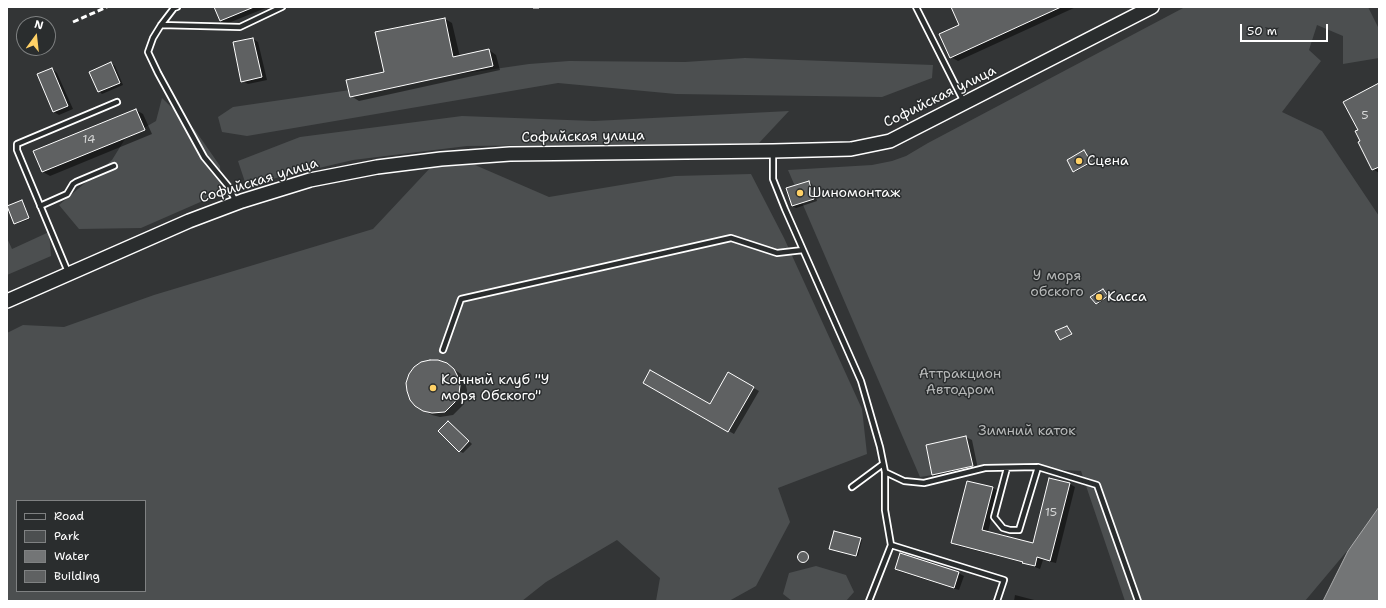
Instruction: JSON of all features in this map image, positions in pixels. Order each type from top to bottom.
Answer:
[{"type":"main road","name":"Софийская улица","points":[[7,301],[189,221],[236,203],[310,180],[377,167],[441,158],[510,154],[851,149],[890,141],[965,104],[1152,7]]},
{"type":"lane","points":[[177,7],[174,8],[161,25],[153,38],[148,52],[204,157],[228,186],[236,203]]},
{"type":"lane","points":[[161,25],[240,27],[282,7]]},
{"type":"lane","points":[[916,7],[965,104]]},
{"type":"lane","points":[[68,274],[17,150],[17,144],[117,102]]},
{"type":"lane","points":[[773,151],[773,179],[861,381],[880,446],[885,472],[885,510],[891,544],[869,601]]},
{"type":"lane","points":[[40,206],[67,194],[72,184],[114,166]]},
{"type":"lane","points":[[443,350],[461,299],[731,238],[777,253],[803,250]]},
{"type":"lane","points":[[852,487],[883,464]]},
{"type":"lane","points":[[885,472],[904,481],[924,483],[985,468],[1038,467],[1097,485],[1138,601]]},
{"type":"lane","points":[[1006,468],[994,517],[1003,528],[1019,530],[1038,467]]},
{"type":"lane","points":[[891,544],[1004,580],[997,601]]},
{"type":"green space","name":"У моря обского","points":[[1185,7],[1368,7],[1379,29],[1379,58],[1343,64],[1343,36],[1317,25],[1309,50],[1321,61],[1282,112],[1322,131],[1379,216],[1379,513],[1305,601],[1125,601],[1081,471],[991,466],[920,477],[788,170],[872,165],[892,161],[906,156]]},
{"type":"green space","points":[[745,58],[933,65],[932,78],[882,97],[676,94],[558,83],[247,136],[222,132],[218,117],[233,107],[529,64],[569,61],[685,62]]},
{"type":"green space","points":[[162,98],[195,130],[220,166],[221,193],[141,228],[79,229],[59,205],[112,160],[125,139],[156,121]]},
{"type":"green space","points":[[789,111],[759,143],[467,146],[353,160],[246,185],[238,161],[300,137],[462,116],[594,121]]},
{"type":"green space","points":[[445,152],[549,197],[675,176],[751,174],[784,238],[862,409],[867,454],[778,488],[790,522],[756,586],[729,601],[656,601],[660,578],[617,540],[546,582],[522,601],[7,601],[7,333],[23,325],[64,327],[154,295],[373,229]]},
{"type":"green space","points":[[49,232],[51,256],[7,275],[7,238],[12,249]]},
{"type":"green space","points":[[816,566],[846,575],[854,592],[846,601],[792,601],[783,594],[789,573]]},
{"type":"water","points":[[1379,507],[1379,601],[1323,601],[1348,551]]},
{"type":"building","points":[[214,7],[254,7],[220,21]]},
{"type":"building","points":[[951,7],[1061,7],[950,58],[939,34],[959,25]]},
{"type":"building","points":[[445,18],[453,57],[489,49],[493,66],[350,97],[346,80],[384,72],[375,32]]},
{"type":"building","points":[[253,38],[262,77],[241,82],[233,42]]},
{"type":"building","points":[[111,62],[120,83],[98,92],[89,72]]},
{"type":"building","points":[[52,68],[68,106],[53,112],[37,74]]},
{"type":"building","points":[[1379,83],[1379,167],[1372,170],[1358,142],[1360,141],[1355,131],[1358,130],[1343,102]]},
{"type":"building","points":[[136,109],[145,130],[42,172],[33,151]]},
{"type":"building","name":"Сцена","points":[[1084,150],[1091,162],[1073,172],[1067,160]]},
{"type":"building","name":"Шиномонтаж","points":[[809,181],[814,199],[792,206],[786,188]]},
{"type":"building","points":[[22,200],[29,218],[14,224],[7,206]]},
{"type":"building","name":"Касса","points":[[1103,289],[1108,296],[1096,304],[1090,297]]},
{"type":"building","points":[[1067,326],[1072,334],[1060,340],[1055,331]]},
{"type":"building","name":"Конный клуб \"У моря Обского\"","points":[[438,360],[447,363],[454,369],[458,377],[460,385],[459,394],[455,402],[445,412],[432,413],[423,411],[415,406],[410,400],[407,391],[406,383],[409,374],[414,367],[421,362]]},
{"type":"building","points":[[650,370],[710,404],[728,372],[754,387],[728,432],[643,383]]},
{"type":"building","points":[[448,421],[469,441],[459,452],[438,431]]},
{"type":"building","points":[[966,436],[973,466],[932,475],[926,445]]},
{"type":"building","points":[[1049,478],[1070,483],[1050,561],[1037,557],[1035,566],[951,543],[967,481],[993,487],[982,530],[1033,543]]},
{"type":"building","points":[[834,531],[861,538],[856,556],[829,549]]},
{"type":"building","points":[[803,551],[807,553],[809,557],[807,561],[803,563],[799,561],[797,557],[799,553]]},
{"type":"building","points":[[900,553],[959,572],[954,588],[895,569]]},
{"type":"railway","points":[[73,22],[107,7]]},
{"type":"railway","points":[[533,7],[542,7]]},
{"type":"place","name":"Сцена","points":[[1079,161]]},
{"type":"place","name":"Шиномонтаж","points":[[800,193]]},
{"type":"place","name":"Касса","points":[[1099,297]]},
{"type":"place","name":"Конный клуб \"У моря Обского\"","points":[[433,388]]},
{"type":"park label","name":"Аттракцион Автодром","points":[[960,382]]},
{"type":"park label","name":"Зимний каток","points":[[1027,431]]}]
